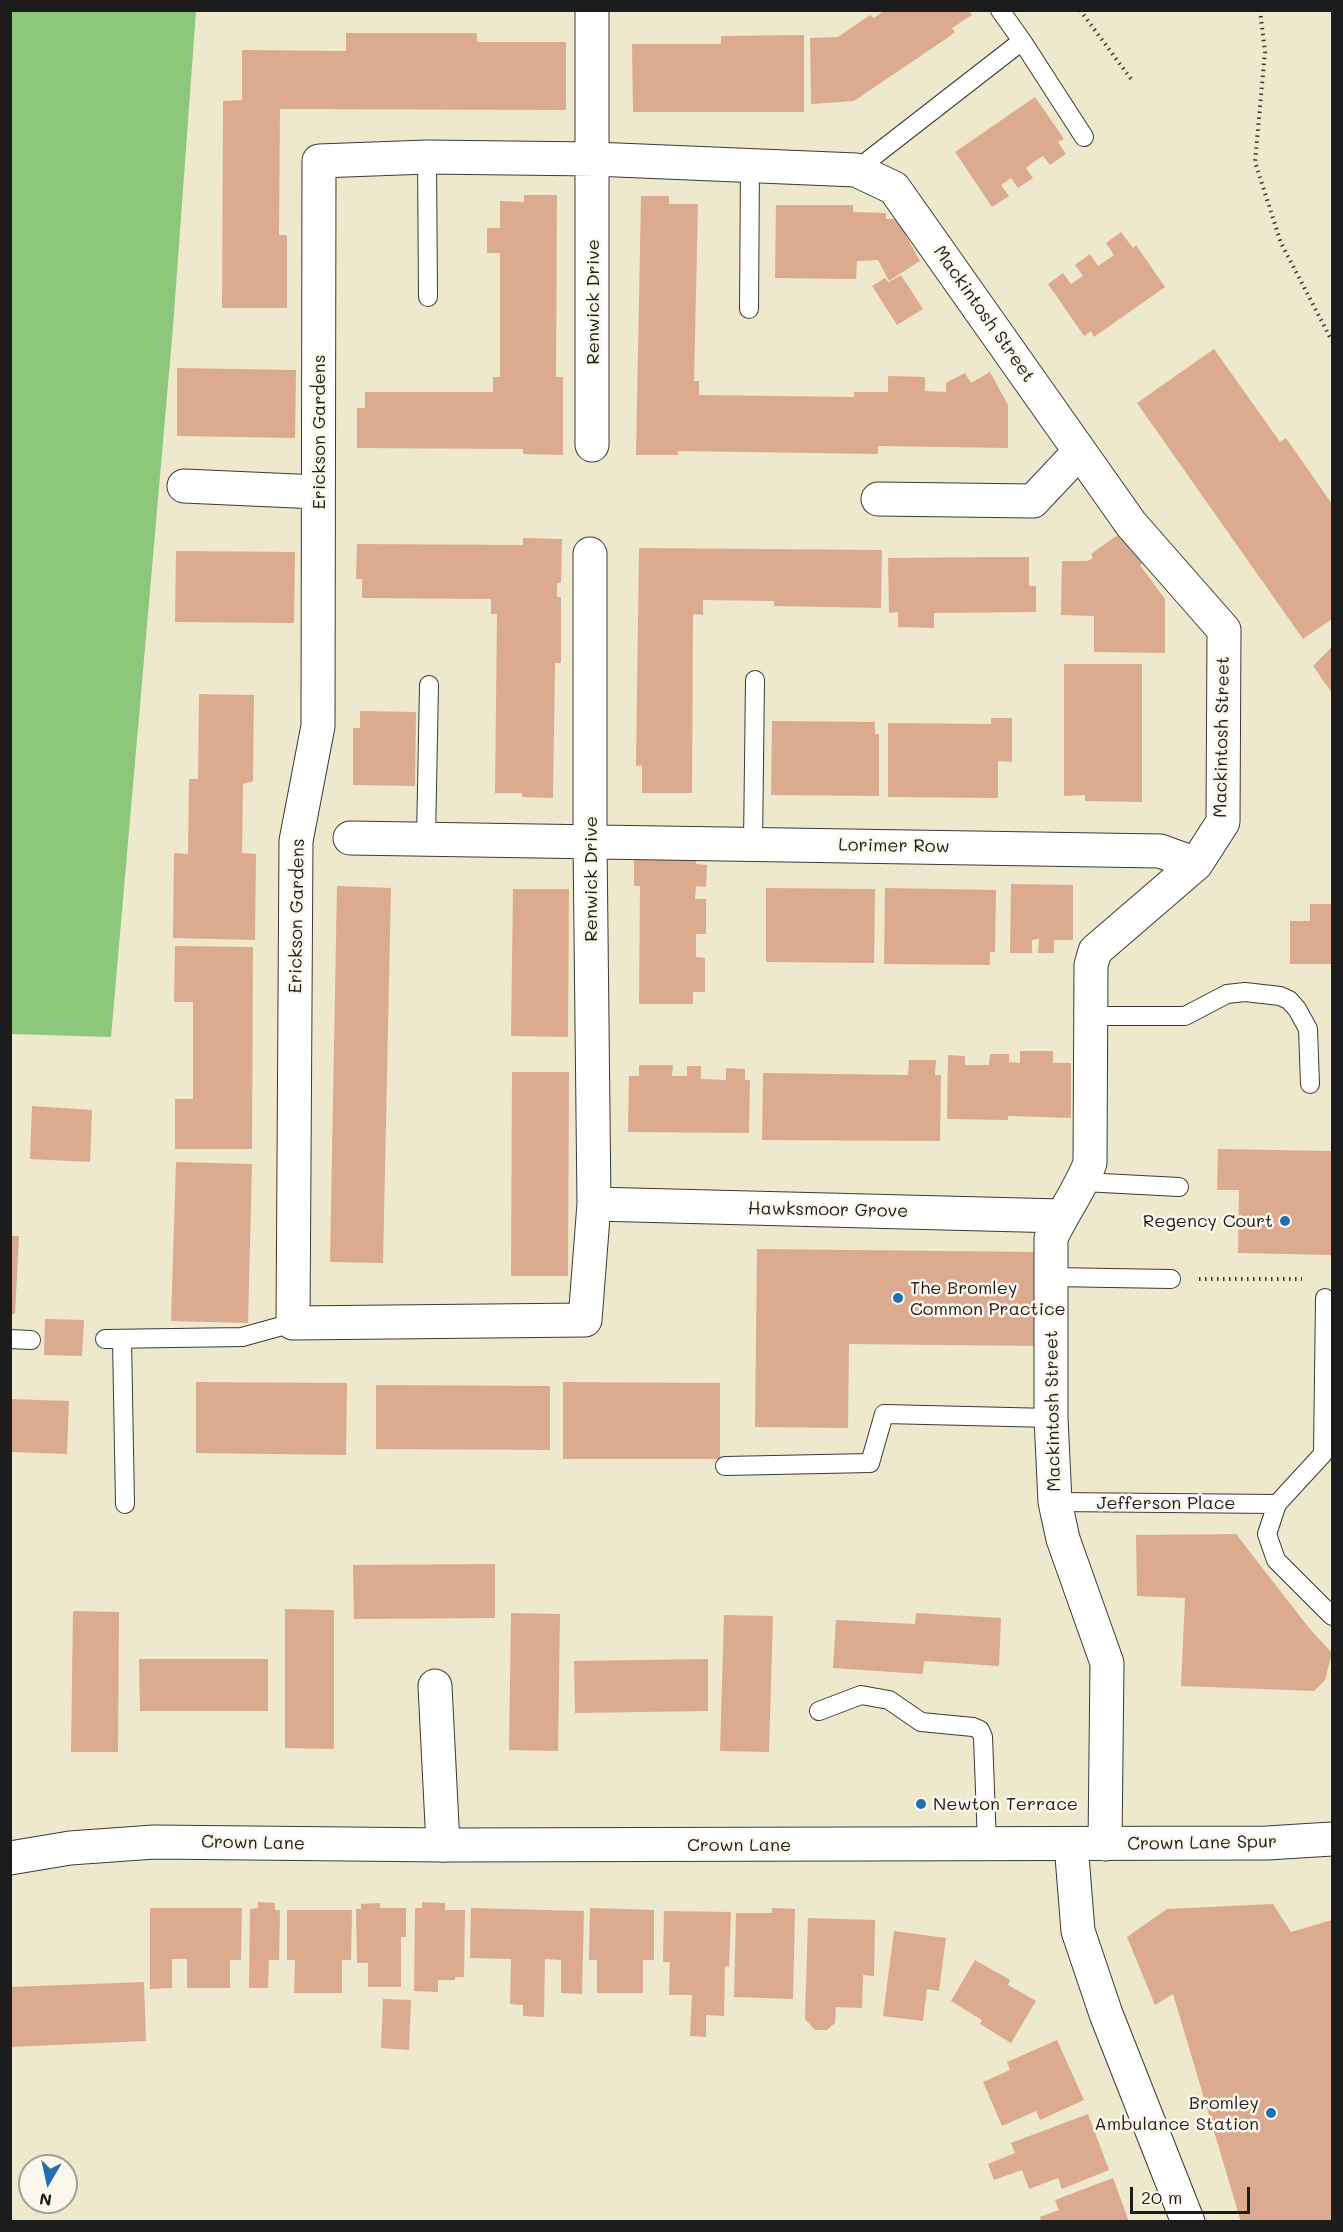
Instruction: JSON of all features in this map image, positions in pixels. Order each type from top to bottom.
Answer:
[{"type":"street","name":"Renwick Drive","points":[[592,10],[594,159],[592,445]]},
{"type":"street","name":"Erickson Gardens","points":[[293,1323],[296,841],[318,726],[319,161],[427,157],[594,159]]},
{"type":"street","name":"Mackintosh Street","points":[[594,159],[856,170],[894,188],[1131,524],[1224,630],[1223,822],[1196,864],[1095,951],[1091,965],[1090,1163],[1083,1182],[1061,1216],[1051,1238],[1051,1418],[1055,1502],[1063,1539],[1107,1663],[1105,1844]]},
{"type":"street","points":[[878,499],[1033,501],[1079,452]]},
{"type":"street","points":[[184,486],[318,492]]},
{"type":"street","name":"Renwick Drive","points":[[590,554],[594,1204]]},
{"type":"street","name":"Lorimer Row","points":[[350,838],[1160,851],[1196,864]]},
{"type":"street","points":[[293,1323],[585,1320],[594,1204]]},
{"type":"street","name":"Hawksmoor Grove","points":[[594,1204],[1061,1216]]},
{"type":"street","points":[[435,1686],[443,1845]]},
{"type":"street","name":"Crown Lane Spur","points":[[1071,1844],[1267,1843],[1332,1839]]},
{"type":"street","name":"Crown Lane","points":[[10,1858],[70,1848],[153,1842],[443,1845],[1071,1844]]},
{"type":"street","points":[[1071,1844],[1078,1931],[1106,2014],[1188,2222]]},
{"type":"lane","points":[[1000,10],[1084,137]]},
{"type":"lane","points":[[856,170],[1022,41]]},
{"type":"lane","points":[[427,157],[428,297]]},
{"type":"lane","points":[[748,309],[750,166]]},
{"type":"lane","points":[[753,844],[755,680]]},
{"type":"lane","points":[[426,839],[429,686]]},
{"type":"lane","points":[[1091,1016],[1185,1016],[1227,994],[1245,992],[1280,996],[1289,1000],[1297,1009],[1308,1029],[1310,1084]]},
{"type":"lane","points":[[1083,1182],[1179,1187]]},
{"type":"lane","points":[[1051,1277],[1171,1279]]},
{"type":"lane","points":[[1325,1298],[1328,1455],[1277,1504],[1267,1534],[1276,1560],[1332,1616]]},
{"type":"lane","points":[[125,1504],[114,1339],[242,1337],[293,1323]]},
{"type":"lane","points":[[10,1339],[31,1340]]},
{"type":"lane","points":[[725,1466],[870,1463],[884,1414],[1051,1418]]},
{"type":"lane","name":"Jefferson Place","points":[[1055,1502],[1277,1504]]},
{"type":"lane","points":[[819,1711],[861,1695],[889,1700],[921,1722],[973,1727],[980,1730],[983,1737],[987,1844]]},
{"type":"path","points":[[1080,10],[1131,79]]},
{"type":"path","points":[[1260,10],[1265,52],[1256,162],[1281,243],[1332,341]]},
{"type":"path","points":[[1171,1279],[1309,1279]]},
{"type":"green space","points":[[11,10],[196,11],[173,327],[111,1037],[11,1034]]},
{"type":"building","points":[[885,10],[968,10],[972,15],[952,28],[955,32],[950,36],[854,101],[811,104],[810,38],[838,37],[870,15],[874,18]]},
{"type":"building","points":[[346,33],[477,33],[477,42],[566,42],[566,110],[280,109],[279,235],[287,235],[287,308],[222,308],[223,101],[242,100],[242,50],[346,51]]},
{"type":"building","points":[[804,35],[804,112],[633,112],[632,44],[721,44],[721,36]]},
{"type":"building","points":[[1035,97],[1064,139],[1058,142],[1066,154],[1050,165],[1043,156],[1035,161],[1026,168],[1033,178],[1018,188],[1011,178],[1001,185],[1009,196],[992,207],[955,152]]},
{"type":"building","points":[[524,195],[557,195],[556,377],[563,377],[563,455],[523,454],[523,449],[357,448],[357,408],[365,408],[365,392],[493,392],[493,377],[500,377],[500,253],[487,253],[487,228],[500,228],[500,201],[524,202]]},
{"type":"building","points":[[641,196],[669,196],[669,204],[698,204],[694,381],[699,381],[699,395],[854,397],[854,392],[888,392],[888,376],[925,377],[925,391],[946,392],[946,383],[965,373],[971,383],[990,372],[1008,405],[1008,448],[878,446],[878,454],[678,451],[678,455],[636,455]]},
{"type":"building","points":[[776,205],[853,205],[853,212],[886,213],[886,219],[897,219],[920,261],[889,281],[878,260],[857,261],[856,279],[775,278]]},
{"type":"building","points":[[1121,232],[1133,248],[1136,245],[1165,287],[1094,337],[1091,331],[1084,336],[1048,284],[1063,273],[1071,284],[1083,276],[1075,265],[1090,254],[1098,266],[1114,255],[1106,243]]},
{"type":"building","points":[[901,275],[923,309],[897,325],[872,286],[885,278],[891,285],[889,282]]},
{"type":"building","points":[[1214,349],[1280,442],[1286,438],[1332,504],[1332,619],[1303,639],[1137,403]]},
{"type":"building","points":[[177,368],[296,370],[295,438],[177,436]]},
{"type":"building","points":[[1122,532],[1144,563],[1140,565],[1165,599],[1165,653],[1094,652],[1094,616],[1061,615],[1062,561],[1087,561],[1093,558],[1091,554]]},
{"type":"building","points":[[523,538],[562,539],[561,583],[557,583],[557,597],[561,597],[561,663],[555,663],[553,798],[522,797],[522,793],[495,793],[497,614],[491,614],[491,599],[362,598],[362,579],[356,579],[357,544],[523,545]]},
{"type":"building","points":[[639,548],[882,550],[881,608],[774,606],[774,601],[703,600],[703,615],[693,614],[692,793],[642,793],[642,765],[636,766]]},
{"type":"building","points":[[176,551],[295,552],[294,623],[175,622]]},
{"type":"building","points":[[1029,557],[1029,586],[1036,586],[1036,612],[934,613],[934,628],[898,627],[898,612],[889,613],[888,558]]},
{"type":"building","points":[[1332,647],[1332,693],[1313,666]]},
{"type":"building","points":[[1064,664],[1142,664],[1142,802],[1085,801],[1085,795],[1064,796]]},
{"type":"building","points":[[199,694],[254,695],[253,781],[243,784],[242,853],[256,854],[255,940],[173,938],[174,853],[188,854],[189,779],[198,779]]},
{"type":"building","points":[[360,711],[416,712],[415,786],[353,785],[353,728],[360,728]]},
{"type":"building","points":[[991,718],[1012,718],[1012,762],[998,761],[998,798],[888,797],[888,723],[991,724]]},
{"type":"building","points":[[772,721],[875,722],[875,734],[879,734],[879,796],[771,795]]},
{"type":"building","points":[[634,854],[696,855],[696,864],[707,865],[706,887],[696,886],[695,899],[706,899],[706,934],[696,934],[696,957],[705,958],[705,992],[693,992],[693,1004],[639,1004],[640,886],[634,886]]},
{"type":"building","points":[[1011,884],[1073,885],[1073,940],[1054,940],[1054,953],[1038,953],[1039,939],[1032,940],[1032,953],[1010,953]]},
{"type":"building","points":[[337,886],[391,888],[383,1263],[330,1262]]},
{"type":"building","points":[[766,888],[875,889],[874,963],[766,962]]},
{"type":"building","points":[[885,888],[996,890],[995,952],[990,952],[990,965],[884,964]]},
{"type":"building","points":[[513,889],[569,889],[568,1037],[511,1036]]},
{"type":"building","points":[[1310,904],[1332,904],[1332,964],[1290,964],[1290,921],[1310,921]]},
{"type":"building","points":[[175,946],[253,947],[252,1149],[175,1149],[175,1099],[193,1099],[193,1002],[174,1002]]},
{"type":"building","points":[[1020,1051],[1053,1051],[1053,1063],[1071,1063],[1071,1118],[1008,1116],[1008,1120],[947,1119],[948,1055],[965,1056],[965,1065],[989,1065],[990,1054],[1009,1054],[1009,1062],[1020,1063]]},
{"type":"building","points":[[909,1060],[936,1060],[935,1075],[941,1075],[940,1141],[762,1140],[763,1073],[908,1075]]},
{"type":"building","points":[[639,1065],[673,1065],[672,1076],[687,1076],[687,1066],[701,1066],[701,1079],[726,1080],[726,1068],[745,1069],[745,1080],[750,1080],[749,1133],[628,1132],[629,1076],[639,1076]]},
{"type":"building","points":[[512,1072],[569,1072],[568,1276],[511,1276]]},
{"type":"building","points":[[32,1106],[92,1110],[90,1162],[30,1159]]},
{"type":"building","name":"Regency Court","points":[[1218,1149],[1332,1151],[1332,1255],[1238,1253],[1239,1190],[1217,1190]]},
{"type":"building","points":[[176,1162],[252,1164],[248,1323],[171,1321]]},
{"type":"building","points":[[10,1236],[19,1236],[15,1314],[10,1314]]},
{"type":"building","name":"The Bromley Common Practice","points":[[757,1249],[1039,1252],[1038,1346],[849,1344],[848,1428],[755,1427]]},
{"type":"building","points":[[45,1319],[84,1320],[82,1356],[44,1355]]},
{"type":"building","points":[[196,1382],[347,1383],[346,1455],[196,1453]]},
{"type":"building","points":[[563,1382],[720,1383],[720,1459],[563,1459]]},
{"type":"building","points":[[376,1385],[550,1386],[550,1450],[376,1449]]},
{"type":"building","points":[[10,1399],[69,1401],[67,1454],[10,1452]]},
{"type":"building","points":[[1236,1534],[1309,1628],[1332,1653],[1325,1680],[1314,1691],[1181,1686],[1185,1598],[1137,1596],[1136,1535]]},
{"type":"building","points":[[495,1564],[495,1618],[354,1619],[353,1565]]},
{"type":"building","points":[[285,1609],[334,1610],[334,1749],[285,1748]]},
{"type":"building","points":[[73,1611],[119,1612],[118,1752],[71,1752]]},
{"type":"building","points":[[511,1613],[560,1614],[558,1751],[509,1750]]},
{"type":"building","points":[[916,1613],[1001,1618],[999,1666],[924,1661],[923,1674],[833,1668],[836,1620],[915,1624]]},
{"type":"building","points":[[724,1615],[773,1616],[769,1752],[720,1751]]},
{"type":"building","points":[[139,1659],[268,1659],[268,1711],[140,1711]]},
{"type":"building","points":[[708,1659],[708,1711],[575,1713],[574,1661]]},
{"type":"building","points":[[258,1902],[275,1903],[275,1910],[280,1910],[279,1960],[269,1960],[268,1988],[249,1988],[250,1909],[258,1908]]},
{"type":"building","points":[[422,1902],[445,1903],[445,1910],[465,1910],[464,1977],[455,1977],[455,1980],[438,1980],[438,1992],[414,1991],[415,1908],[422,1908]]},
{"type":"building","points":[[380,1903],[380,1908],[406,1908],[406,1937],[401,1937],[401,1987],[368,1987],[368,1963],[357,1963],[356,1909],[361,1909],[361,1904]]},
{"type":"building","name":"Bromley Ambulance Station","points":[[1273,1904],[1291,1932],[1332,1920],[1332,2222],[1241,2222],[1173,1994],[1155,2005],[1127,1937],[1167,1909]]},
{"type":"building","points":[[150,1908],[242,1908],[241,1960],[230,1960],[230,1988],[187,1988],[187,1959],[172,1959],[172,1988],[150,1989]]},
{"type":"building","points":[[471,1908],[584,1911],[582,1994],[561,1993],[561,1960],[545,1959],[544,2017],[523,2016],[523,2005],[510,2004],[511,1959],[470,1958]]},
{"type":"building","points":[[590,1908],[654,1910],[654,1960],[643,1960],[643,1993],[597,1993],[597,1960],[589,1960]]},
{"type":"building","points":[[772,1908],[795,1909],[793,1999],[734,1997],[736,1913],[772,1913]]},
{"type":"building","points":[[287,1910],[352,1910],[351,1960],[342,1960],[342,1993],[294,1993],[295,1960],[287,1960]]},
{"type":"building","points":[[664,1911],[731,1912],[729,1967],[725,1966],[724,2016],[706,2015],[706,2037],[690,2036],[692,1995],[669,1995],[670,1962],[663,1962]]},
{"type":"building","points":[[808,1918],[875,1920],[874,1976],[863,1975],[862,2008],[836,2007],[835,2023],[827,2030],[815,2030],[805,2019]]},
{"type":"building","points":[[894,1931],[946,1938],[939,1991],[927,1989],[923,2021],[883,2016]]},
{"type":"building","points":[[975,1960],[1010,1980],[1008,1985],[1036,2001],[1011,2043],[980,2024],[982,2020],[951,2001]]},
{"type":"building","points":[[144,1982],[146,2041],[10,2047],[10,1987]]},
{"type":"building","points":[[383,1999],[411,2000],[409,2050],[381,2048]]},
{"type":"building","points":[[1057,2040],[1084,2100],[1040,2120],[1036,2111],[1002,2126],[983,2082],[1010,2070],[1007,2062]]},
{"type":"building","points":[[1088,2114],[1109,2170],[1062,2189],[1058,2178],[1029,2189],[1022,2170],[994,2180],[988,2164],[1015,2153],[1011,2143]]},
{"type":"building","points":[[1113,2178],[1129,2222],[1041,2222],[1040,2217],[1059,2210],[1055,2200]]},
{"type":"place","name":"Regency Court","points":[[1285,1221]]},
{"type":"place","name":"The Bromley Common Practice","points":[[898,1298]]},
{"type":"place","name":"Newton Terrace","points":[[921,1804]]},
{"type":"place","name":"Bromley Ambulance Station","points":[[1271,2113]]}]
